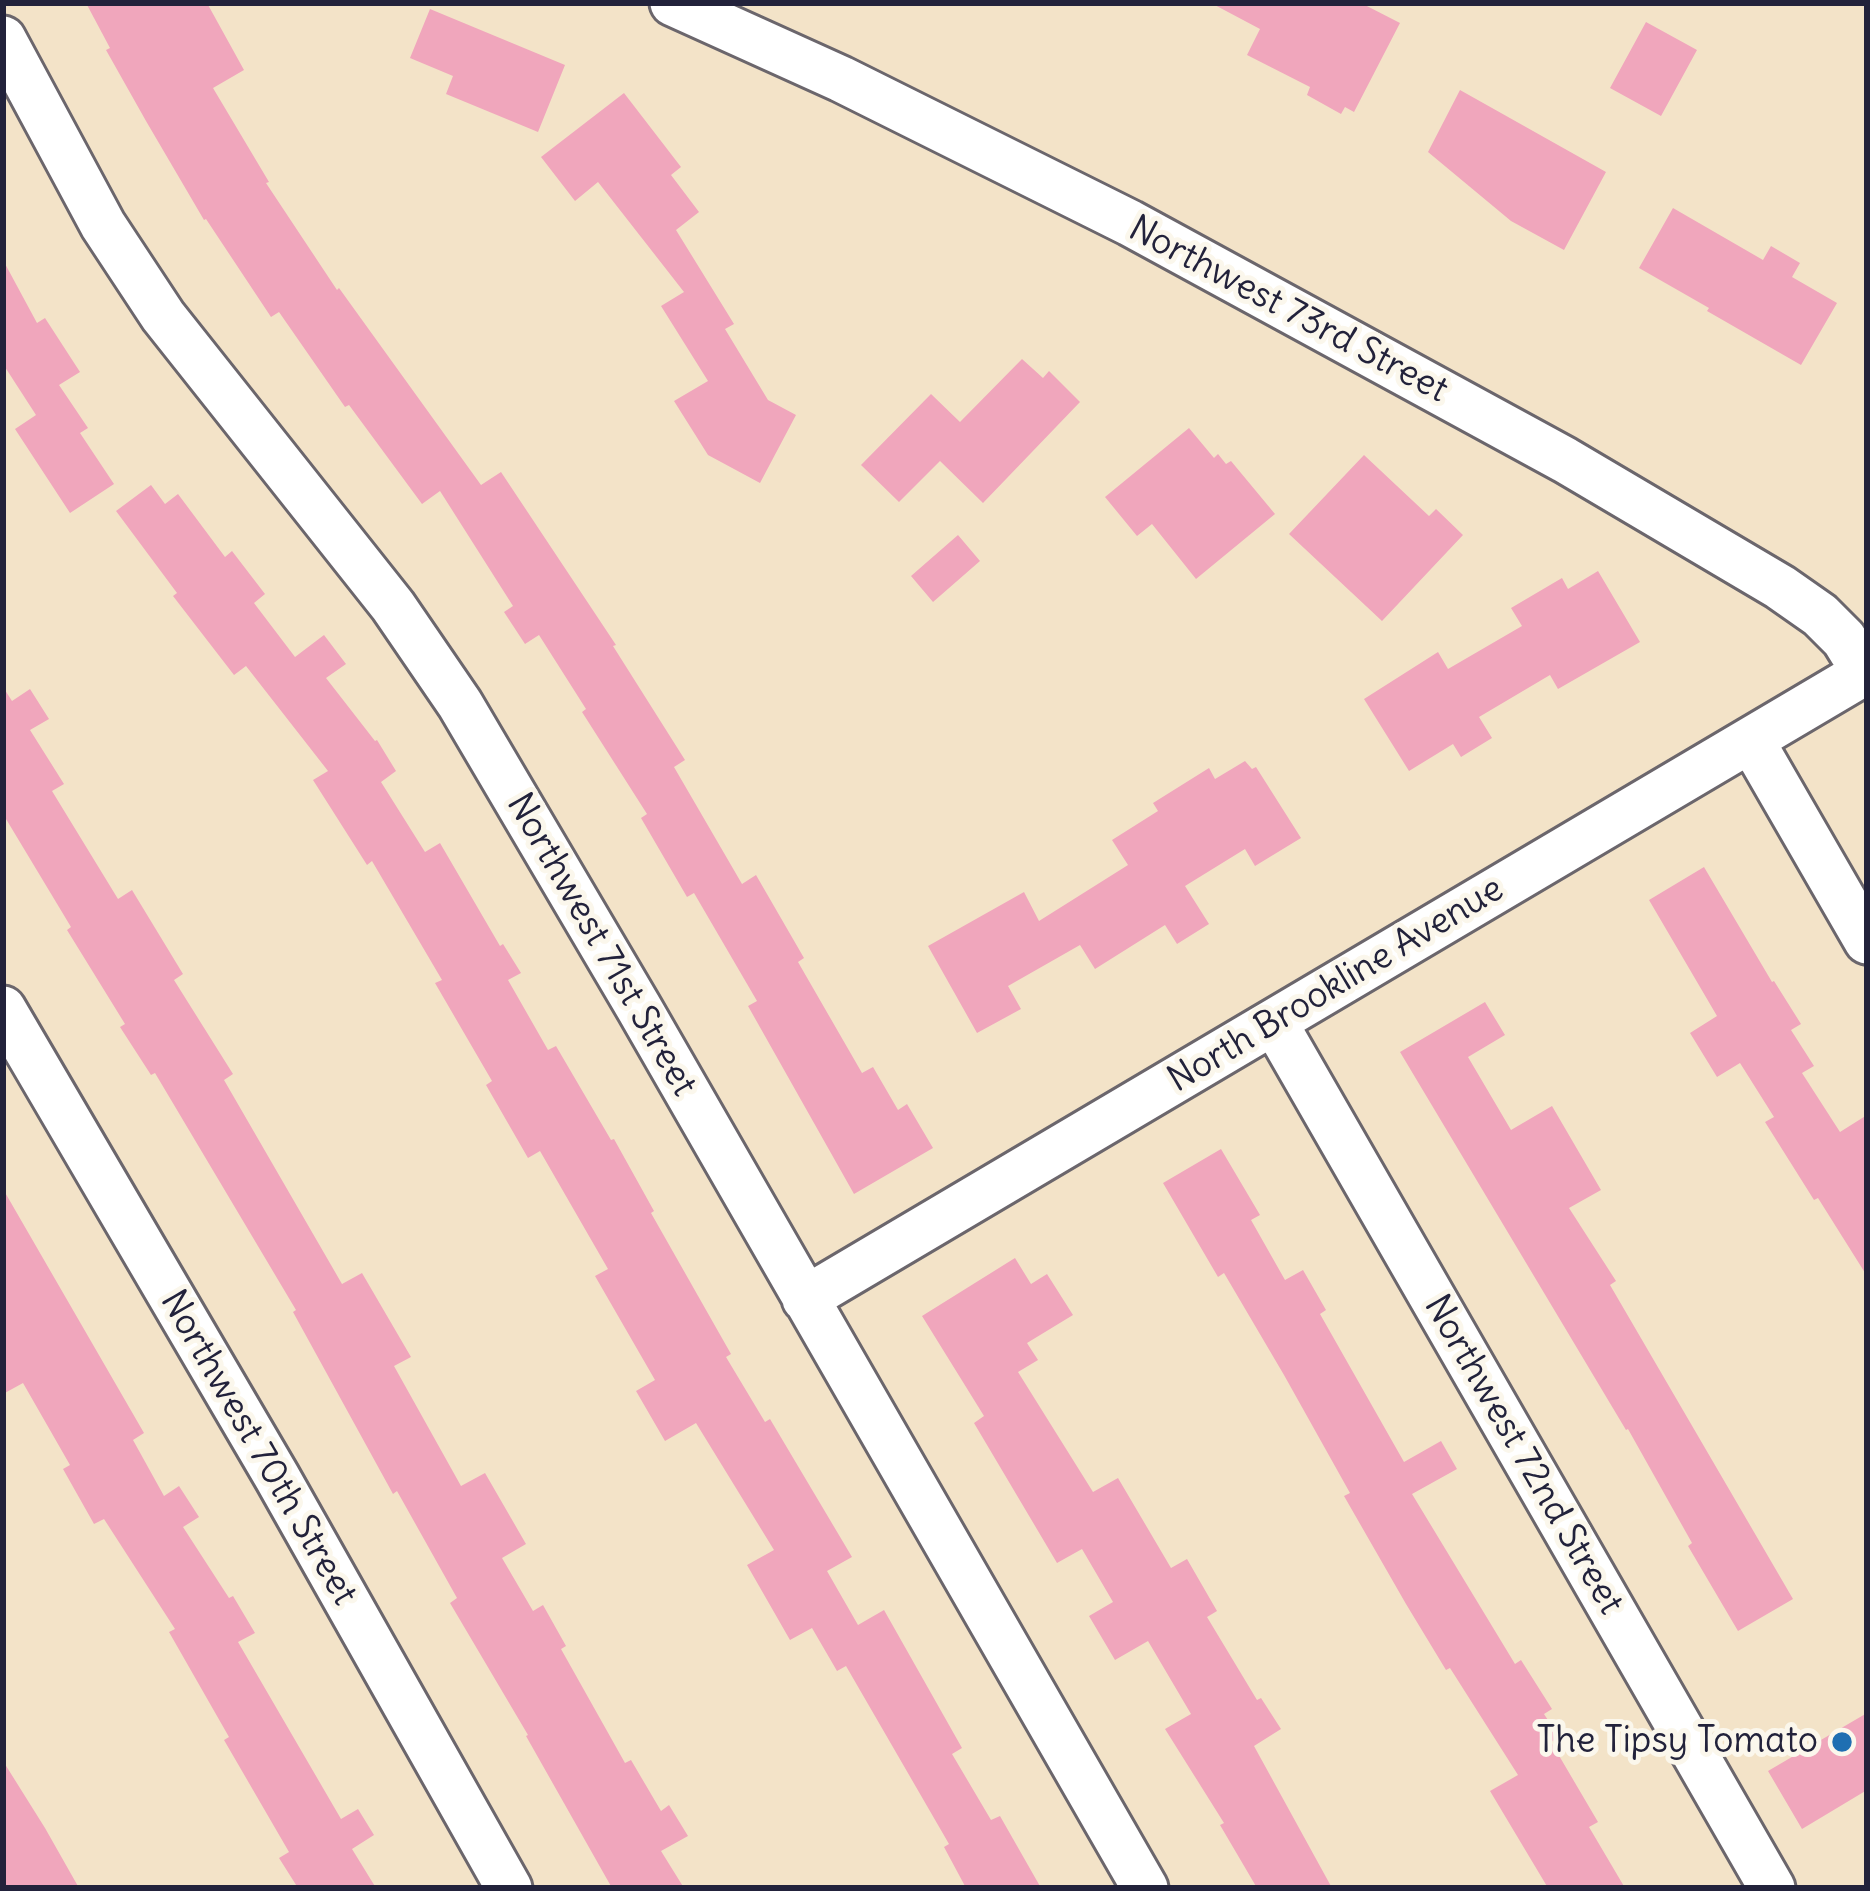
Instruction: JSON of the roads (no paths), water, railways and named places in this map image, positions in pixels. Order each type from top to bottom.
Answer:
[{"type":"street","name":"Northwest 73rd Street","points":[[673,3],[841,79],[1130,224],[1565,460],[1820,615],[1866,672]]},
{"type":"street","name":"Northwest 71st Street","points":[[3,40],[103,225],[163,316],[393,606],[460,704],[1144,1888]]},
{"type":"street","name":"North Brookline Avenue","points":[[805,1299],[1866,672]]},
{"type":"street","points":[[1751,740],[1867,941]]},
{"type":"street","name":"Northwest 70th Street","points":[[3,1010],[277,1477],[509,1888]]},
{"type":"street","name":"Northwest 72nd Street","points":[[1274,1022],[1772,1888]]},
{"type":"place","name":"The Tipsy Tomato","points":[[1842,1742]]}]
